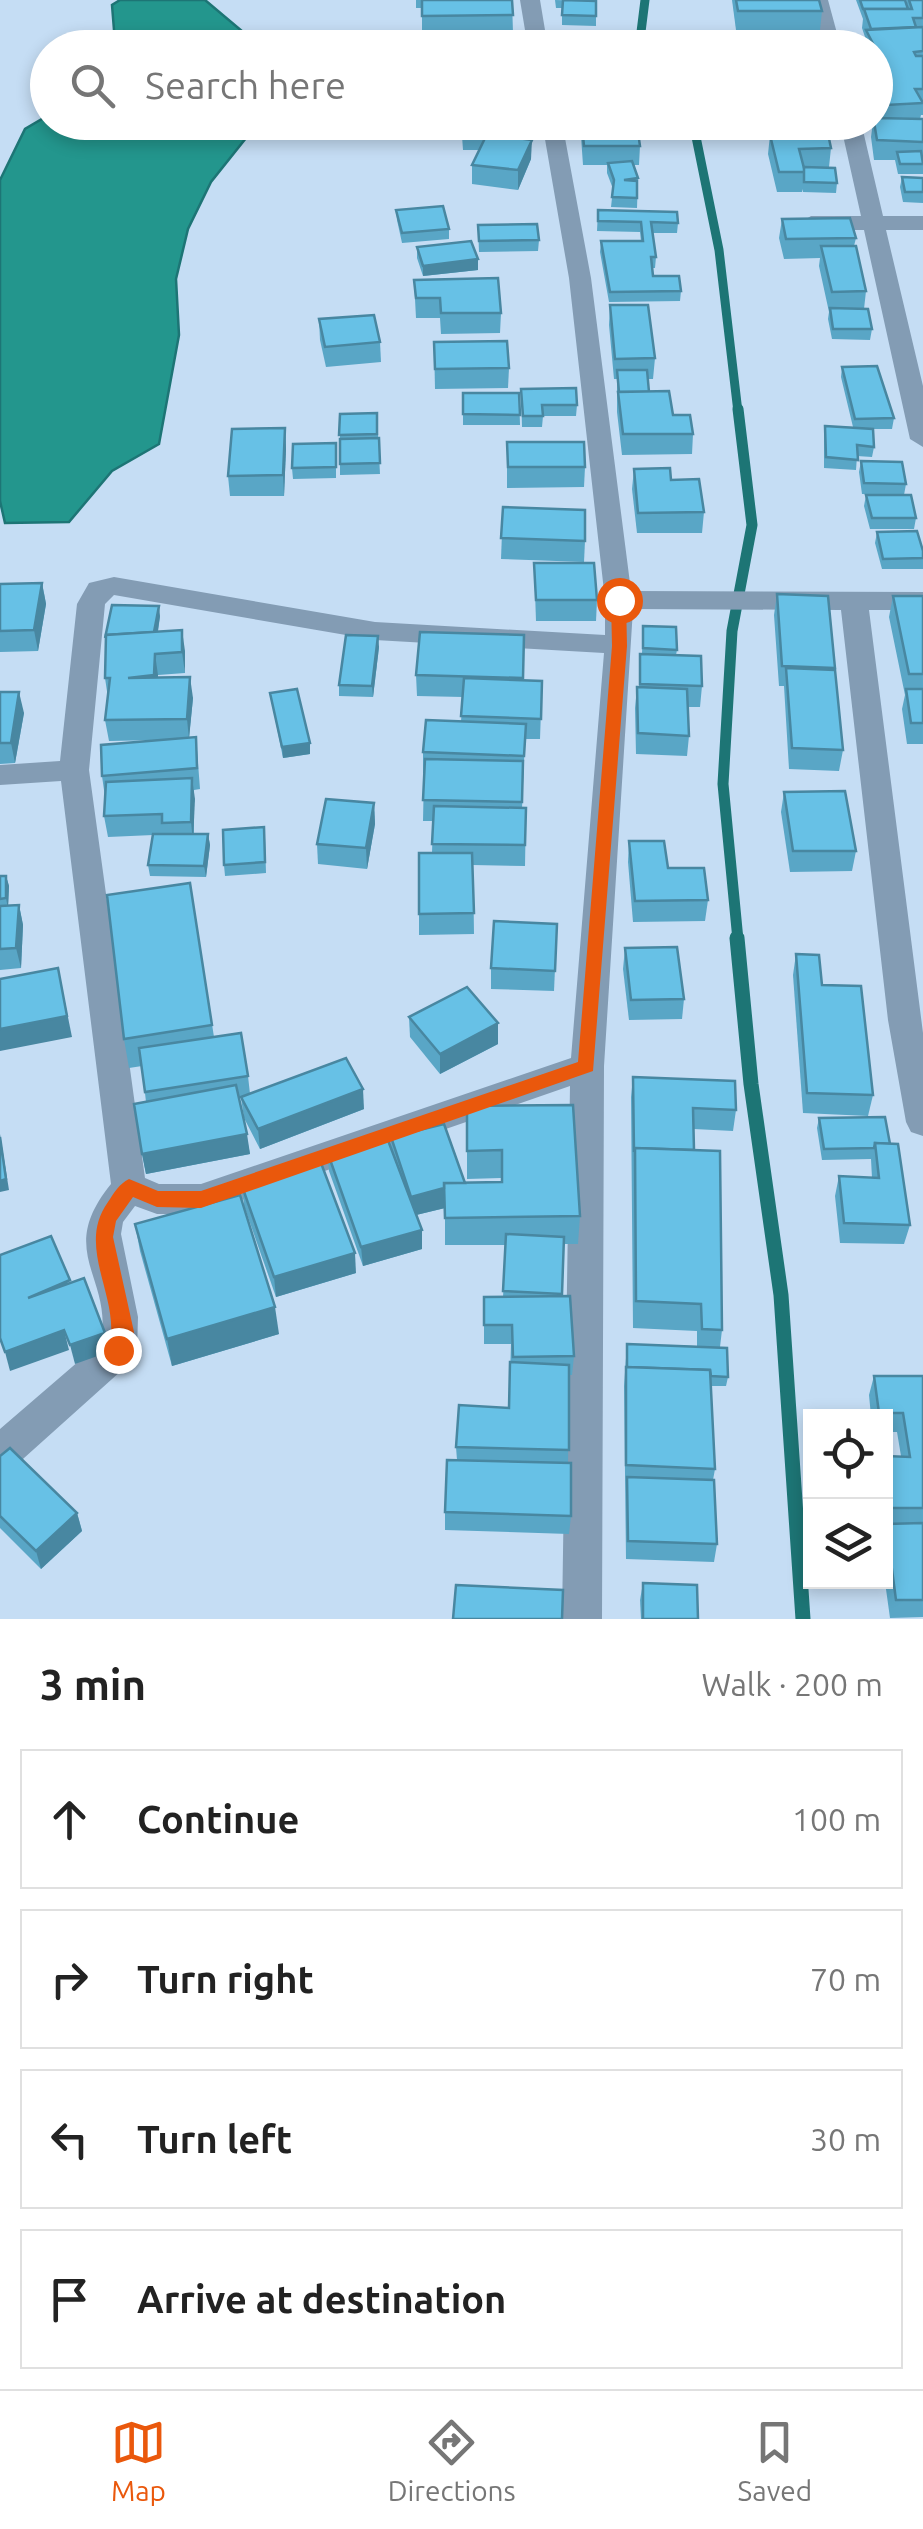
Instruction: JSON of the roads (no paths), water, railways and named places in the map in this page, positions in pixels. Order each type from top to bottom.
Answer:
[{"type":"street","points":[[530,0],[535,30]]},
{"type":"street","points":[[818,0],[826,30]]},
{"type":"street","points":[[555,140],[580,278],[619,600],[619,646],[587,1066],[582,1619]]},
{"type":"street","points":[[854,140],[923,439]]},
{"type":"street","points":[[809,224],[923,223]]},
{"type":"street","points":[[0,1454],[118,1350],[124,1332],[103,1237],[106,1219],[129,1187],[74,770],[90,604],[99,589],[114,586],[375,631],[619,646]]},
{"type":"street","points":[[619,600],[923,602]]},
{"type":"street","points":[[854,602],[904,1020],[923,1122]]},
{"type":"street","points":[[0,775],[74,770]]},
{"type":"street","points":[[129,1187],[157,1199],[201,1200],[587,1066]]},
{"type":"waterway","points":[[641,30],[645,0]]},
{"type":"waterway","points":[[697,140],[719,250],[738,412]]},
{"type":"waterway","points":[[738,409],[752,525],[732,631],[723,784],[738,940]]},
{"type":"waterway","points":[[737,938],[751,1084],[781,1295],[803,1619]]}]
